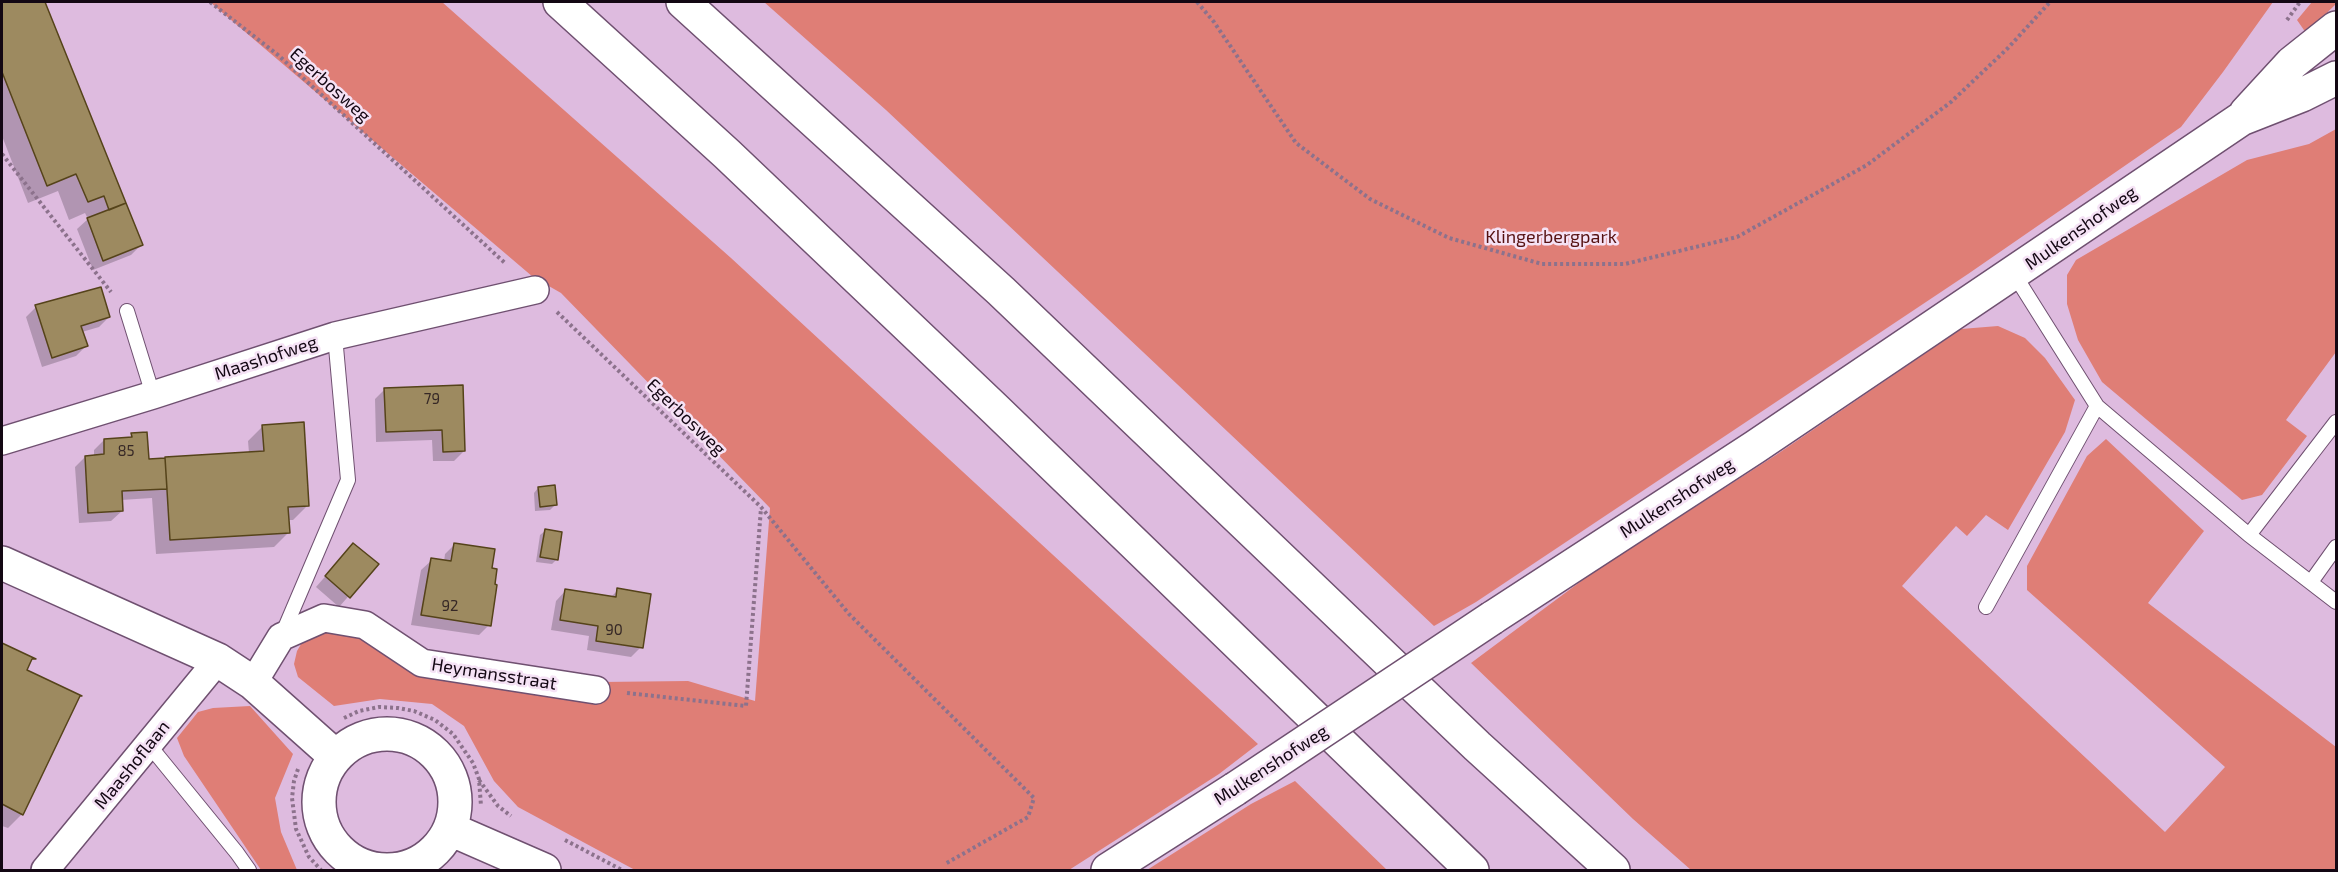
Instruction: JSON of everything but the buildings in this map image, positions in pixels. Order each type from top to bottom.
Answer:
[{"type":"main road","points":[[560,2],[727,154],[995,409],[1472,870]]},
{"type":"main road","points":[[683,2],[1001,291],[1477,746],[1613,870]]},
{"type":"main road","name":"Mulkenshofweg","points":[[2241,119],[2292,63],[2337,28]]},
{"type":"main road","name":"Mulkenshofweg","points":[[1108,870],[1765,440],[2241,119],[2302,95],[2337,78]]},
{"type":"main road","points":[[2,563],[218,660],[253,683],[326,747]]},
{"type":"main road","points":[[393,733],[413,738],[431,749],[445,765],[454,784],[456,806],[450,829],[440,845],[424,860],[404,868],[383,870],[361,868],[343,855],[328,838],[320,818],[318,796],[326,747],[372,735],[393,733]]},
{"type":"main road","points":[[450,829],[544,870]]},
{"type":"street","name":"Maashofweg","points":[[2,441],[335,336],[535,290]]},
{"type":"street","name":"Heymansstraat","points":[[281,638],[324,618],[365,625],[422,663],[596,690]]},
{"type":"street","points":[[253,683],[281,638]]},
{"type":"street","name":"Maashoflaan","points":[[45,870],[218,660]]},
{"type":"lane","points":[[2014,274],[2097,406],[2249,535],[2337,602]]},
{"type":"lane","points":[[127,311],[153,395]]},
{"type":"lane","points":[[281,638],[348,480],[335,336]]},
{"type":"lane","points":[[1986,608],[2097,406]]},
{"type":"lane","points":[[2249,535],[2337,422]]},
{"type":"lane","points":[[2311,582],[2337,547]]},
{"type":"lane","points":[[149,745],[249,870]]},
{"type":"path","name":"Egerbosweg","points":[[210,2],[278,55],[535,290],[761,507],[849,614],[1034,798],[1028,817],[945,864]]},
{"type":"path","points":[[1197,2],[1296,143],[1370,199],[1449,238],[1542,264],[1625,264],[1737,237],[1867,165],[1951,102],[2008,48],[2050,2]]},
{"type":"path","points":[[2288,20],[2300,2]]},
{"type":"path","points":[[2,154],[127,311]]},
{"type":"path","points":[[596,690],[746,706],[761,507]]},
{"type":"path","points":[[321,870],[309,857],[296,829],[292,798],[294,781],[302,760],[326,747],[342,718],[360,711],[379,707],[414,711],[435,720],[453,734],[473,763],[479,779],[498,806],[513,818]]},
{"type":"path","points":[[561,838],[622,870]]},
{"type":"green space","points":[[210,2],[442,2],[731,258],[1258,744],[1219,774],[1069,870],[635,870],[518,807],[494,781],[464,726],[432,704],[380,699],[334,706],[298,677],[294,664],[297,651],[304,639],[318,632],[360,634],[403,667],[441,679],[688,681],[755,701],[770,508],[561,293],[533,277]]},
{"type":"green space","name":"Klingerbergpark","points":[[764,2],[2273,2],[2181,127],[1968,274],[1476,602],[1434,626],[886,110]]},
{"type":"green space","points":[[2312,2],[2336,2],[2336,4],[2306,33],[2297,20]]},
{"type":"green space","points":[[2336,129],[2336,352],[2286,420],[2307,436],[2262,495],[2242,500],[2102,382],[2078,340],[2067,304],[2067,275],[2076,260],[2247,160],[2309,144]]},
{"type":"green space","points":[[1998,326],[2025,338],[2045,358],[2075,400],[2065,432],[2008,530],[1986,515],[1967,536],[1956,526],[1902,586],[2165,832],[2225,767],[2027,590],[2027,566],[2087,456],[2106,439],[2204,531],[2148,603],[2336,747],[2336,870],[1691,870],[1633,819],[1471,663],[1592,573],[1776,455],[1961,329]]},
{"type":"green space","points":[[250,706],[293,754],[275,798],[281,832],[297,870],[261,870],[184,756],[177,738],[198,712],[213,708]]},
{"type":"green space","points":[[1295,781],[1387,870],[1147,870],[1251,804]]}]
